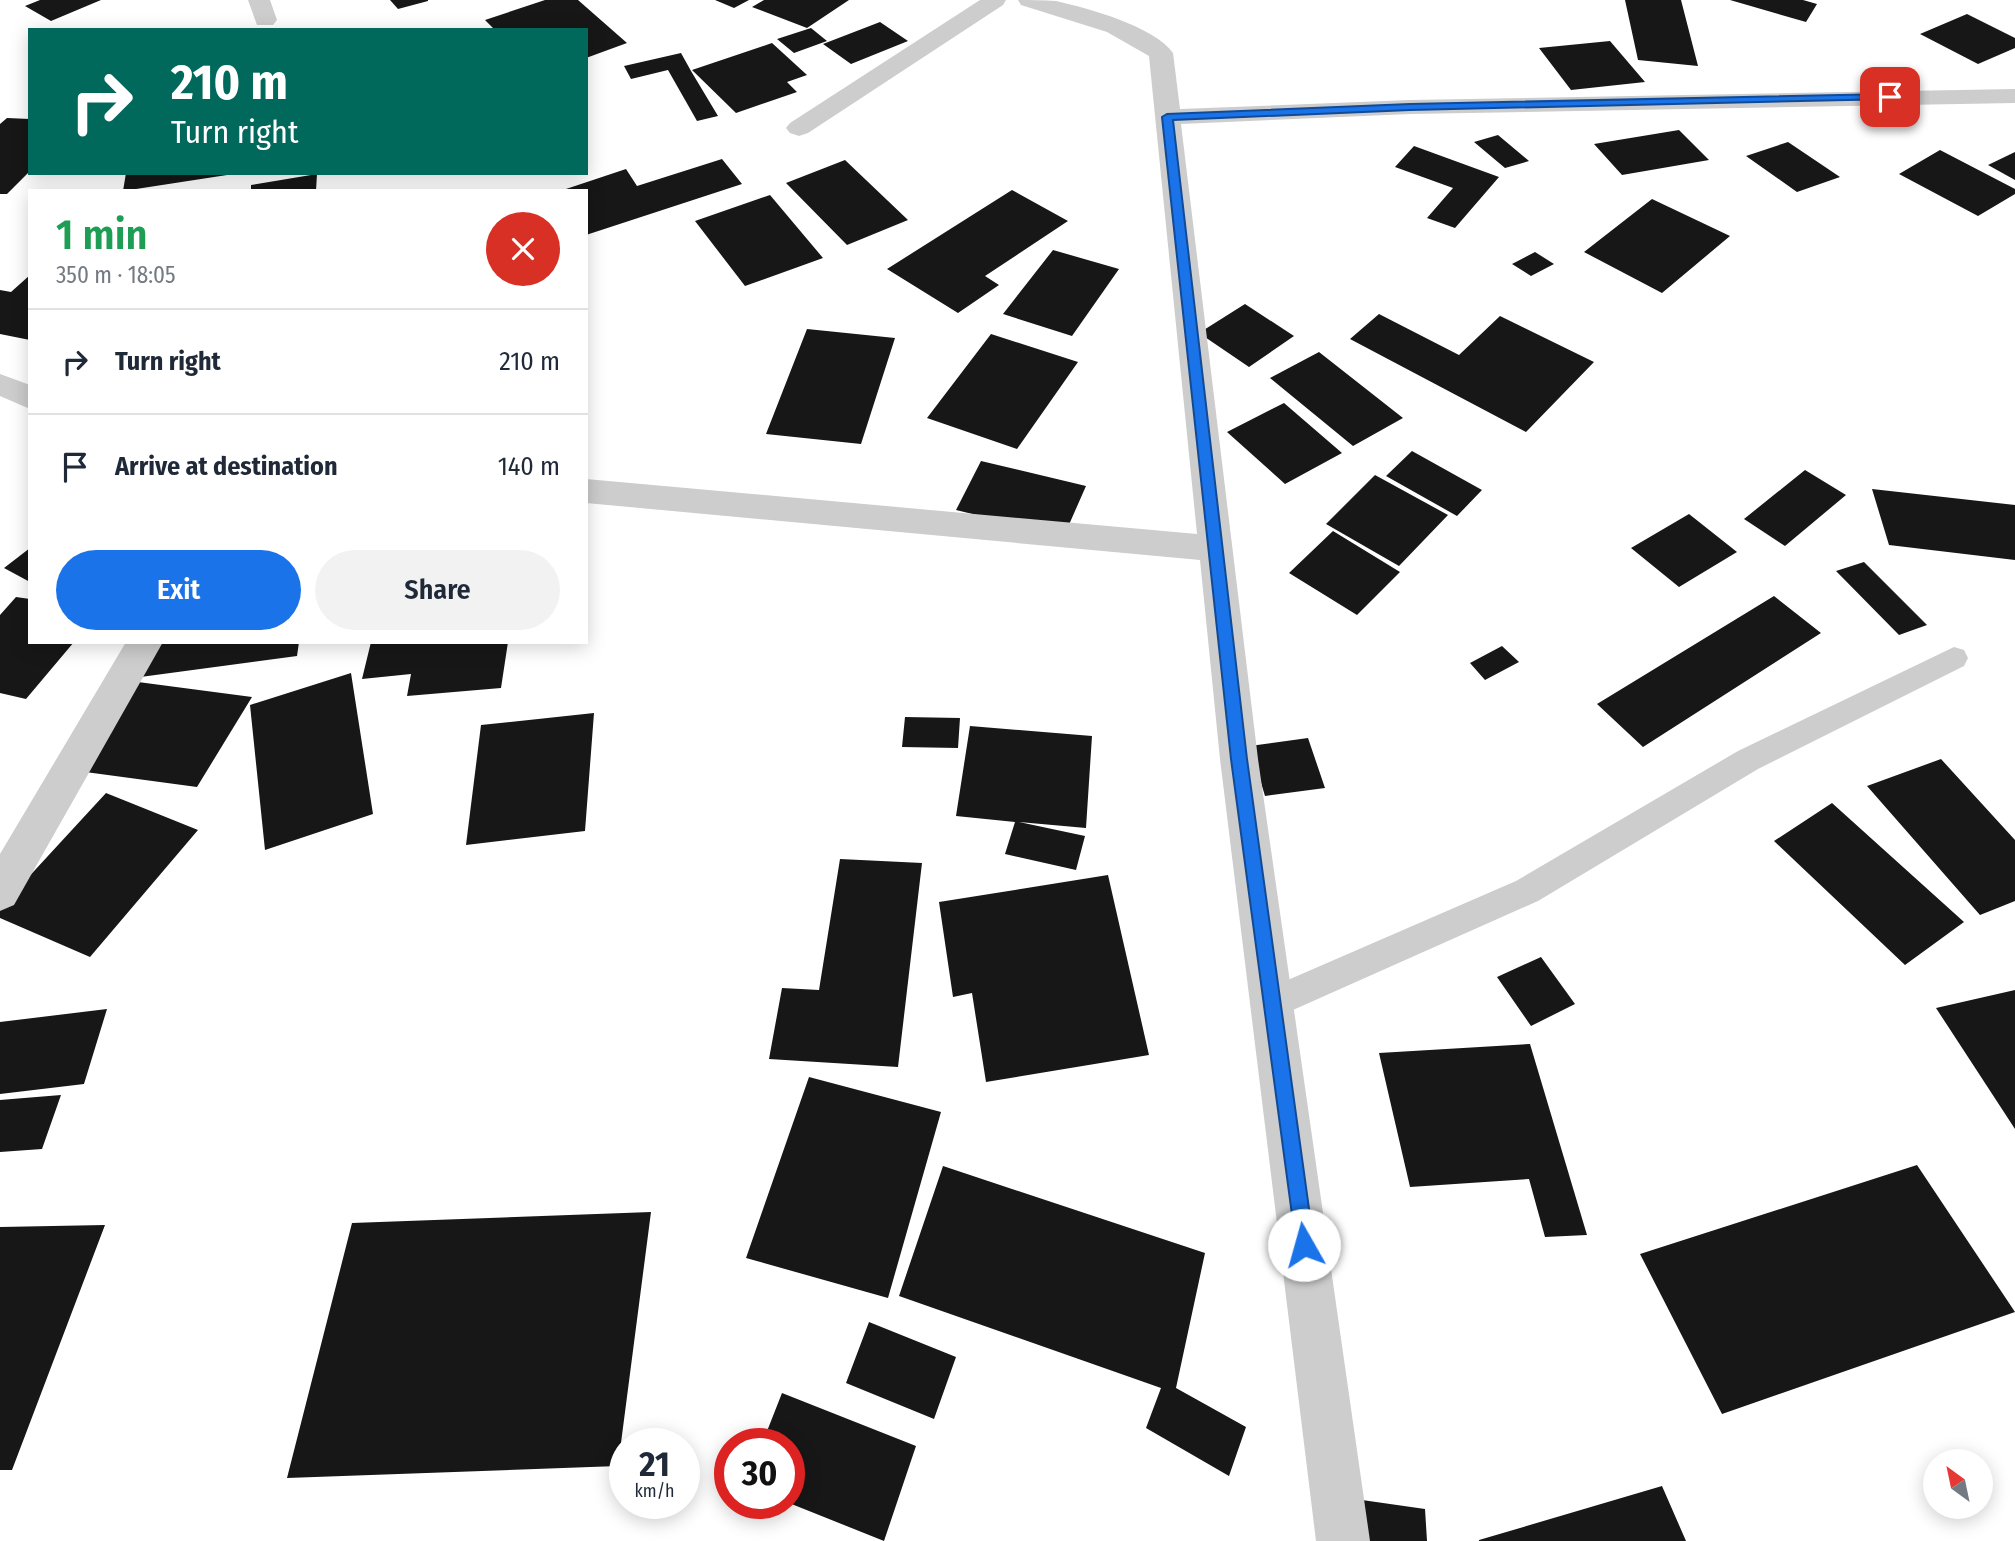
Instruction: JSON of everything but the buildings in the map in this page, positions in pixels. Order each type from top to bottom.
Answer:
[{"type":"street","points":[[799,128],[995,0]]},
{"type":"street","points":[[1029,0],[1099,22],[1150,44],[1161,53],[1239,759],[1343,1541]]},
{"type":"street","points":[[1167,117],[1410,107],[2015,96]]},
{"type":"street","points":[[0,384],[28,397]]},
{"type":"street","points":[[588,491],[1216,549]]},
{"type":"street","points":[[0,892],[144,644]]},
{"type":"lane","points":[[1272,1003],[1527,891],[1748,760],[1954,659]]},
{"type":"route","points":[[1304,1245],[1239,759],[1167,117],[1410,107],[1890,97]]}]
